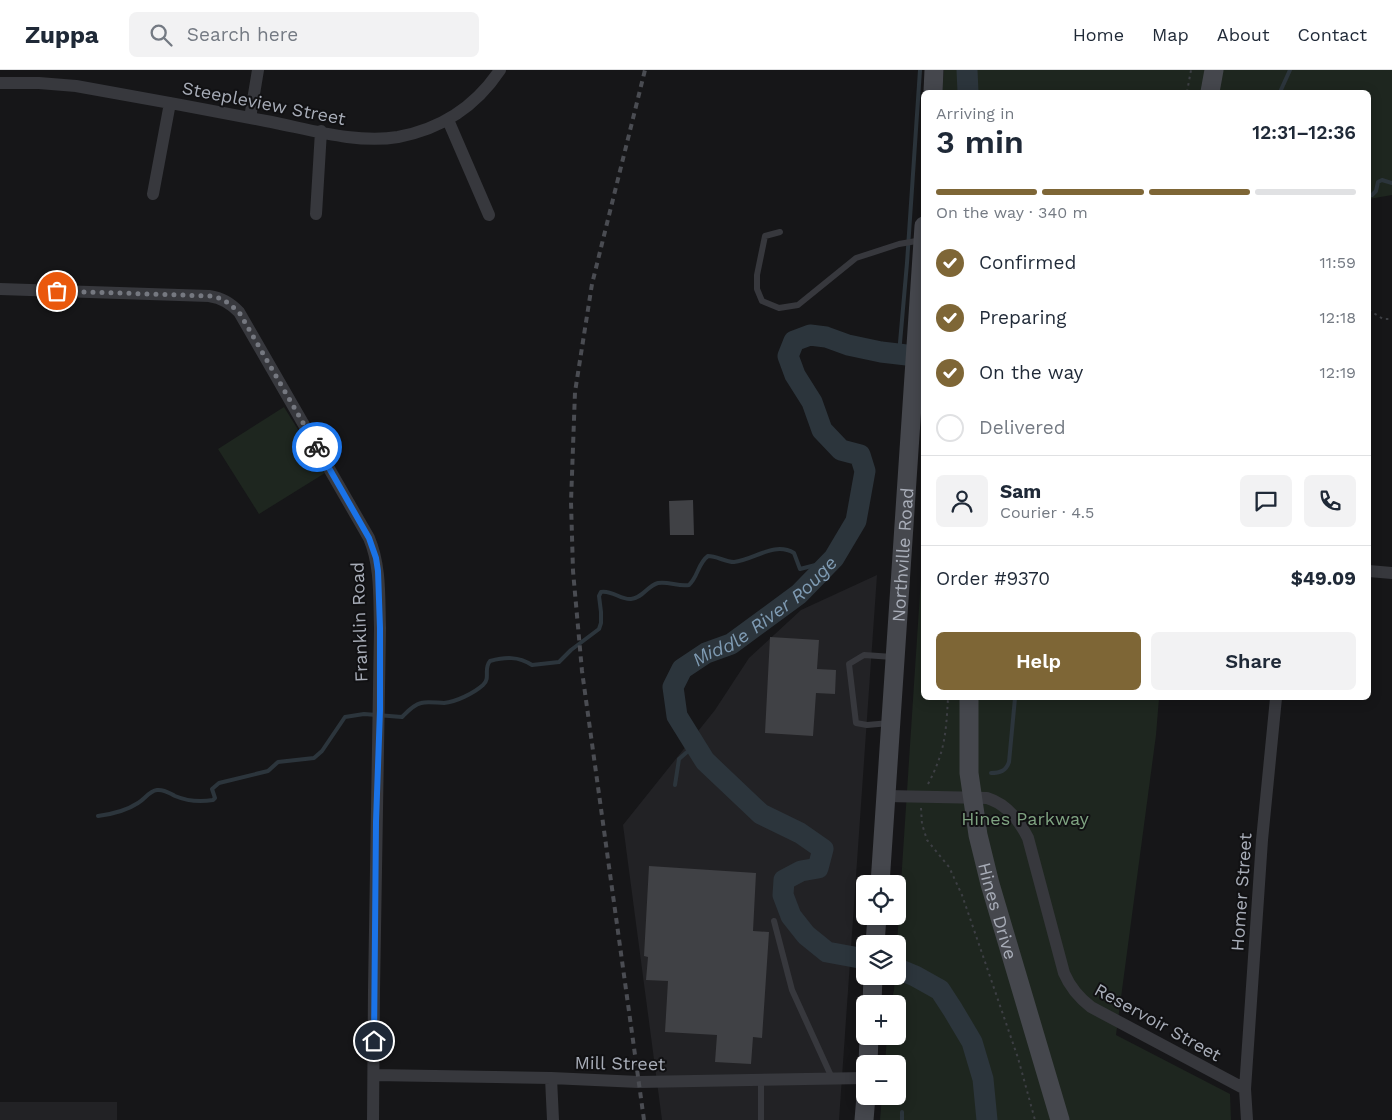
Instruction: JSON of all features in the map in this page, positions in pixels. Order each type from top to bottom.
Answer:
[{"type":"street","points":[[250,118],[258,70]]},
{"type":"street","name":"Steepleview Street","points":[[0,83],[39,83],[76,86],[321,132],[357,138],[385,138],[416,132],[448,120],[474,101],[492,82],[500,70]]},
{"type":"street","points":[[933,90],[934,70]]},
{"type":"street","points":[[1210,90],[1214,70]]},
{"type":"street","points":[[153,194],[170,103]]},
{"type":"street","points":[[448,120],[489,215]]},
{"type":"street","points":[[316,214],[321,132]]},
{"type":"street","name":"Northville Road","points":[[881,875],[921,265]]},
{"type":"street","name":"Franklin Road","points":[[0,289],[210,296],[223,299],[239,312],[373,548],[378,571],[380,628],[373,1120]]},
{"type":"street","points":[[1371,571],[1392,573]]},
{"type":"street","name":"Hines Drive","points":[[969,700],[968,742],[972,799],[978,835],[990,884],[1060,1120]]},
{"type":"street","name":"Homer Street","points":[[1245,1089],[1262,840],[1276,700]]},
{"type":"street","name":"Reservoir Street","points":[[886,796],[988,798],[1012,813],[1028,838],[1064,973],[1076,995],[1091,1007],[1245,1089]]},
{"type":"street","name":"Mill Street","points":[[374,1075],[551,1078],[639,1082],[856,1078]]},
{"type":"street","points":[[551,1078],[553,1120]]},
{"type":"street","points":[[1245,1089],[1247,1120]]},
{"type":"street","points":[[864,1120],[865,1105]]},
{"type":"lane","points":[[780,232],[765,236],[757,289],[762,301],[779,308],[798,305],[856,258],[921,236]]},
{"type":"lane","points":[[891,723],[867,725],[856,722],[849,664],[864,655],[895,657]]},
{"type":"lane","points":[[774,922],[792,990],[832,1078]]},
{"type":"lane","points":[[761,1080],[762,1120]]},
{"type":"path","points":[[1187,90],[1190,70]]},
{"type":"path","points":[[1371,311],[1383,318],[1392,319]]},
{"type":"path","points":[[948,700],[944,748],[923,797],[921,807],[922,824],[927,840],[949,867],[962,895],[1012,1040],[1036,1120]]},
{"type":"shaded area","points":[[877,575],[839,1120],[662,1120],[623,825],[715,710],[749,658],[801,610]]},
{"type":"shaded area","points":[[0,1102],[117,1102],[117,1120],[0,1120]]},
{"type":"green space","points":[[944,70],[1392,70],[1392,195],[1371,199],[1371,90],[942,90]]},
{"type":"green space","points":[[284,407],[325,473],[259,514],[218,449]]},
{"type":"green space","name":"Hines Parkway","points":[[921,578],[921,700],[1159,700],[1156,735],[1116,1035],[1230,1094],[1231,1120],[880,1120],[881,1105],[906,1105],[906,1055],[886,1055],[886,1045],[906,1045],[906,995],[893,995],[894,985],[906,985],[906,935],[898,935],[898,925],[906,925],[906,875],[902,875]]},
{"type":"building","points":[[693,500],[694,535],[670,535],[669,501]]},
{"type":"building","points":[[770,637],[819,640],[817,669],[836,670],[835,694],[816,693],[813,736],[765,733]]},
{"type":"building","points":[[649,866],[756,873],[753,931],[769,932],[762,1038],[753,1037],[751,1064],[715,1062],[717,1035],[665,1032],[668,981],[646,980],[648,957],[644,956]]},
{"type":"waterway","points":[[899,354],[920,70]]},
{"type":"waterway","name":"Middle River Rouge","points":[[967,70],[968,90]]},
{"type":"waterway","points":[[1281,90],[1290,70]]},
{"type":"waterway","points":[[1371,195],[1376,191],[1378,182],[1382,180],[1392,183]]},
{"type":"waterway","name":"Middle River Rouge","points":[[856,957],[827,952],[806,935],[791,916],[783,895],[784,880],[801,871],[818,868],[823,849],[800,833],[761,814],[705,761],[677,716],[673,687],[682,669],[706,653],[731,644],[799,594],[834,558],[856,521],[865,471],[860,455],[841,450],[822,430],[812,402],[795,375],[788,356],[794,341],[810,335],[826,337],[848,345],[881,352],[921,357]]},
{"type":"waterway","points":[[98,816],[129,808],[157,790],[189,800],[213,800],[215,798],[212,789],[219,783],[268,771],[278,762],[314,758],[322,751],[345,717],[364,714],[402,717],[413,707],[421,703],[444,703],[465,697],[483,685],[490,661],[511,658],[522,660],[532,665],[559,662],[571,650],[599,629],[601,623],[599,596],[601,592],[609,592],[631,599],[658,583],[689,585],[702,562],[708,556],[734,562],[779,549],[794,553],[800,569],[831,561]]},
{"type":"waterway","points":[[991,773],[1002,771],[1009,762],[1015,700]]},
{"type":"waterway","points":[[675,785],[679,759],[695,745]]},
{"type":"waterway","name":"Middle River Rouge","points":[[906,972],[940,990],[972,1042],[983,1079],[987,1120]]},
{"type":"waterway","points":[[902,1112],[902,1120]]},
{"type":"railway","points":[[644,1120],[582,671],[573,571],[571,502],[575,392],[592,284],[645,70]]},
{"type":"way so far","points":[[57,291],[210,296],[223,299],[239,312],[317,447]]},
{"type":"route","points":[[317,447],[369,538],[378,571],[380,710],[376,822],[374,1041]]}]
